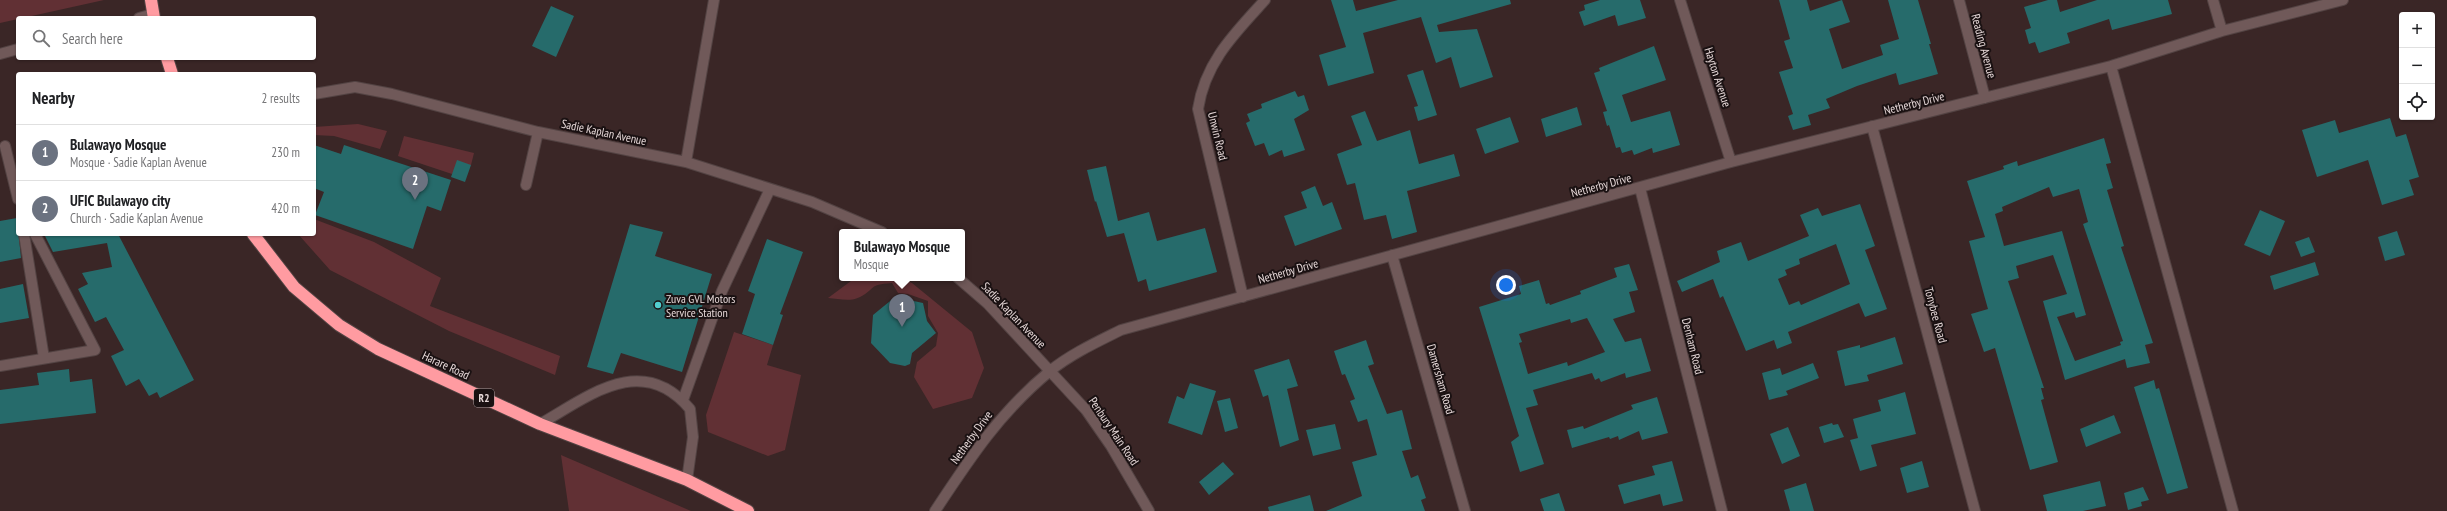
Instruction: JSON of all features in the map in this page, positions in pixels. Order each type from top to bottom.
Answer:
[{"type":"highway","points":[[151,0],[153,16]]},
{"type":"highway","points":[[167,60],[171,72]]},
{"type":"highway","name":"Harare Road","points":[[255,236],[294,287],[339,325],[378,349],[540,424],[687,480],[748,511]]},
{"type":"street","points":[[686,162],[714,0]]},
{"type":"street","name":"Unwin Road","points":[[1243,297],[1198,109],[1201,91],[1212,64],[1225,44],[1265,0]]},
{"type":"street","name":"Hayton Avenue","points":[[1680,0],[1731,162]]},
{"type":"street","name":"Reading Avenue","points":[[1959,0],[1985,98]]},
{"type":"street","points":[[2213,0],[2222,31]]},
{"type":"street","name":"Netherby Drive","points":[[936,511],[983,438],[1002,416],[1051,371],[1082,350],[1121,330],[1731,162],[2112,66],[2222,31],[2342,0]]},
{"type":"street","points":[[0,54],[16,50]]},
{"type":"street","points":[[2112,66],[2233,511]]},
{"type":"street","name":"Sadie Kaplan Avenue","points":[[316,94],[355,87],[392,94],[538,132],[686,162],[812,202],[875,229]]},
{"type":"street","name":"Tonybee Road","points":[[1872,126],[1975,511]]},
{"type":"street","points":[[526,185],[538,132]]},
{"type":"street","points":[[5,146],[16,191]]},
{"type":"street","name":"Denham Road","points":[[1640,188],[1722,511]]},
{"type":"street","points":[[683,400],[722,291],[770,189]]},
{"type":"street","points":[[24,236],[44,358]]},
{"type":"street","points":[[0,366],[96,350],[36,236]]},
{"type":"street","name":"Damersham Road","points":[[1392,255],[1465,511]]},
{"type":"street","name":"Sadie Kaplan Avenue","points":[[961,281],[988,304],[1051,371]]},
{"type":"street","name":"Penbury Main Road","points":[[1051,371],[1086,410],[1099,428],[1150,511]]},
{"type":"street","points":[[540,424],[602,389],[627,381],[646,382],[669,391],[683,400],[690,409],[693,438],[687,480]]},
{"type":"shaded area","points":[[0,0],[104,0],[32,16],[16,16],[16,19],[0,23]]},
{"type":"shaded area","points":[[358,124],[387,131],[380,149],[334,136],[316,135],[316,127]]},
{"type":"shaded area","points":[[404,136],[474,153],[471,165],[452,174],[398,156]]},
{"type":"shaded area","points":[[316,220],[374,242],[441,278],[430,306],[560,356],[555,375],[449,331],[330,270],[300,236],[316,236]]},
{"type":"shaded area","points":[[851,281],[908,281],[912,283],[972,332],[984,368],[972,398],[933,409],[914,377],[917,362],[936,346],[938,333],[928,316],[928,301],[908,294],[898,293],[892,283],[875,286],[856,299],[845,300],[828,298]]},
{"type":"shaded area","points":[[734,332],[773,345],[767,365],[801,375],[785,450],[768,456],[708,432],[706,415]]},
{"type":"shaded area","points":[[561,455],[691,511],[569,511]]},
{"type":"building","points":[[1331,0],[1353,0],[1356,11],[1398,0],[1510,0],[1511,4],[1437,25],[1439,32],[1477,29],[1493,77],[1460,88],[1451,57],[1436,63],[1421,17],[1363,33],[1374,73],[1328,86],[1319,55],[1346,47]]},
{"type":"building","points":[[1600,0],[1640,0],[1646,18],[1618,26],[1615,15],[1584,26],[1579,12],[1585,10],[1584,5]]},
{"type":"building","points":[[1779,0],[1807,0],[1810,11],[1842,0],[1850,22],[1829,29],[1842,69],[1883,55],[1880,45],[1899,39],[1888,0],[1918,0],[1938,74],[1899,85],[1896,73],[1857,86],[1826,99],[1830,108],[1808,115],[1811,125],[1793,130],[1788,116],[1793,114],[1779,72],[1793,68],[1784,41],[1790,39]]},
{"type":"building","points":[[2048,0],[2057,0],[2060,12],[2097,0],[2168,0],[2172,14],[2112,30],[2109,19],[2067,33],[2070,43],[2039,53],[2035,42],[2029,44],[2025,30],[2031,28],[2024,7]]},
{"type":"building","points":[[551,6],[574,16],[556,57],[532,46]]},
{"type":"building","points":[[1654,46],[1666,80],[1622,95],[1631,122],[1670,111],[1680,145],[1653,153],[1652,148],[1634,155],[1632,150],[1622,153],[1620,147],[1616,148],[1609,125],[1607,126],[1603,112],[1607,111],[1594,73],[1600,71],[1599,68]]},
{"type":"building","points":[[1423,70],[1437,115],[1418,121],[1414,107],[1418,106],[1407,75]]},
{"type":"building","points":[[1295,91],[1298,97],[1304,95],[1309,110],[1294,119],[1305,150],[1284,157],[1282,150],[1269,156],[1264,143],[1255,146],[1246,123],[1250,121],[1247,114],[1262,108],[1261,104]]},
{"type":"building","points":[[1577,107],[1582,125],[1546,137],[1541,119]]},
{"type":"building","points":[[1365,111],[1377,141],[1410,130],[1419,164],[1454,154],[1460,176],[1407,191],[1417,232],[1392,239],[1386,215],[1364,220],[1355,183],[1347,185],[1337,154],[1362,145],[1351,116]]},
{"type":"building","points":[[1510,117],[1519,142],[1485,154],[1476,129]]},
{"type":"building","points":[[2390,118],[2396,137],[2406,134],[2419,177],[2409,180],[2414,195],[2382,205],[2368,160],[2317,177],[2302,130],[2335,120],[2339,133]]},
{"type":"building","points":[[2104,138],[2111,163],[2106,164],[2113,188],[2107,190],[2124,246],[2121,247],[2153,343],[2145,345],[2150,363],[2127,368],[2125,359],[2065,380],[2043,301],[2067,294],[2053,255],[2016,266],[2019,278],[2008,281],[2044,388],[2041,388],[2044,399],[2041,400],[2058,462],[2030,470],[1995,348],[1984,352],[1971,314],[1988,309],[1969,241],[1985,237],[1967,181],[2004,169],[2003,166],[2017,161],[2018,166]],"holes":[[[2049,187],[2053,197],[2079,189],[2088,222],[2083,224],[2123,341],[2120,342],[2121,345],[2075,361],[2057,317],[2074,312],[2076,318],[2086,315],[2062,231],[2004,246],[1995,214],[2003,211],[2002,207]]]},
{"type":"building","points":[[344,145],[451,180],[441,211],[427,206],[413,249],[316,215],[324,192],[316,189],[316,146],[341,154]]},
{"type":"building","points":[[457,160],[471,165],[465,182],[451,177]]},
{"type":"building","points":[[1106,166],[1118,221],[1149,212],[1157,241],[1205,228],[1217,272],[1149,291],[1146,279],[1138,282],[1124,233],[1107,237],[1096,201],[1095,202],[1087,170]]},
{"type":"building","points":[[1315,186],[1323,206],[1332,202],[1342,229],[1295,246],[1284,216],[1307,208],[1301,192]]},
{"type":"building","points":[[1860,204],[1875,246],[1865,250],[1887,309],[1865,317],[1859,303],[1788,332],[1792,343],[1777,349],[1774,340],[1746,351],[1723,296],[1720,298],[1713,279],[1682,292],[1677,281],[1720,262],[1717,251],[1741,242],[1748,261],[1809,236],[1800,215],[1818,208],[1822,216]],"holes":[[[1836,244],[1850,284],[1801,305],[1799,301],[1789,305],[1778,279],[1787,275],[1785,270],[1800,264],[1799,259]]]},
{"type":"building","points":[[2260,210],[2285,221],[2270,256],[2244,245]]},
{"type":"building","points":[[16,218],[16,236],[19,236],[21,258],[0,262],[0,221]]},
{"type":"building","points":[[630,224],[663,232],[655,256],[712,274],[682,372],[621,353],[613,374],[587,367]]},
{"type":"building","points":[[2397,231],[2405,255],[2385,261],[2378,237]]},
{"type":"building","points":[[45,236],[119,236],[194,380],[160,398],[157,392],[149,396],[139,379],[126,386],[111,356],[124,350],[106,317],[95,322],[78,289],[88,284],[82,273],[112,267],[107,243],[53,252]]},
{"type":"building","points":[[2309,237],[2315,252],[2301,257],[2295,242]]},
{"type":"building","points":[[767,239],[803,252],[780,314],[783,315],[773,345],[742,334],[755,294],[748,291]]},
{"type":"building","points":[[2315,262],[2319,275],[2274,290],[2270,276]]},
{"type":"building","points":[[1629,264],[1638,290],[1629,292],[1635,312],[1613,319],[1625,342],[1641,338],[1651,371],[1626,378],[1625,373],[1601,382],[1599,378],[1595,380],[1592,373],[1533,390],[1538,405],[1526,408],[1544,464],[1520,472],[1511,442],[1519,436],[1479,307],[1521,294],[1519,286],[1539,280],[1546,304],[1549,303],[1550,305],[1581,294],[1580,291],[1617,277],[1614,268]],"holes":[[[1587,318],[1605,352],[1568,366],[1567,362],[1528,374],[1519,343],[1522,342],[1519,334],[1570,319],[1571,323]]]},
{"type":"building","points":[[23,284],[29,318],[0,323],[0,289]]},
{"type":"building","points":[[895,297],[923,303],[927,321],[936,333],[912,353],[910,364],[905,366],[890,363],[871,343],[873,315]]},
{"type":"building","points":[[1895,337],[1903,364],[1867,375],[1869,381],[1845,386],[1837,351],[1860,345],[1860,348]]},
{"type":"building","points":[[1366,340],[1374,364],[1368,366],[1387,414],[1402,410],[1412,449],[1402,451],[1411,478],[1418,475],[1426,498],[1421,500],[1425,511],[1326,511],[1362,496],[1352,462],[1377,455],[1367,419],[1358,422],[1350,401],[1355,399],[1345,374],[1342,375],[1334,351]]},
{"type":"building","points":[[1289,359],[1298,386],[1287,389],[1299,440],[1280,447],[1268,395],[1263,397],[1254,370]]},
{"type":"building","points":[[1813,363],[1819,378],[1786,391],[1788,395],[1769,400],[1762,373],[1780,368],[1782,375]]},
{"type":"building","points":[[69,369],[70,382],[92,379],[96,413],[0,424],[0,390],[39,385],[37,373]]},
{"type":"building","points":[[2154,380],[2156,389],[2159,388],[2188,488],[2167,494],[2134,387]]},
{"type":"building","points":[[1190,383],[1216,391],[1202,435],[1168,423],[1177,396],[1184,399]]},
{"type":"building","points":[[1905,392],[1916,434],[1871,445],[1877,466],[1860,471],[1850,440],[1858,438],[1853,419],[1881,411],[1878,400]]},
{"type":"building","points":[[1657,397],[1668,433],[1642,440],[1639,431],[1619,440],[1618,436],[1610,439],[1609,437],[1572,448],[1567,430],[1583,426],[1584,429],[1633,409],[1631,405]]},
{"type":"building","points":[[1230,398],[1238,428],[1225,432],[1217,401]]},
{"type":"building","points":[[2114,415],[2121,433],[2086,447],[2080,429]]},
{"type":"building","points":[[1832,423],[1833,425],[1838,424],[1844,437],[1824,443],[1819,427]]},
{"type":"building","points":[[1335,424],[1341,449],[1313,456],[1306,430]]},
{"type":"building","points":[[1788,427],[1800,456],[1782,464],[1770,434]]},
{"type":"building","points":[[1672,461],[1683,501],[1663,506],[1660,494],[1624,504],[1618,485],[1655,475],[1652,466]]},
{"type":"building","points":[[1922,461],[1929,487],[1907,493],[1900,468]]},
{"type":"building","points":[[1223,462],[1234,474],[1209,495],[1199,482]]},
{"type":"building","points":[[2100,481],[2106,506],[2083,511],[2047,511],[2043,495]]},
{"type":"building","points":[[1806,483],[1814,511],[1790,511],[1784,490]]},
{"type":"building","points":[[2143,487],[2149,500],[2141,502],[2142,506],[2128,510],[2124,493]]},
{"type":"building","points":[[1559,493],[1565,511],[1544,511],[1540,499]]},
{"type":"building","points":[[1310,495],[1314,511],[1269,511],[1268,507]]},
{"type":"place","name":"UFIC Bulawayo city","points":[[415,200]]},
{"type":"place","name":"Zuva GVL Motors Service Station","points":[[658,305]]},
{"type":"place","name":"Bulawayo Mosque","points":[[902,327]]}]
